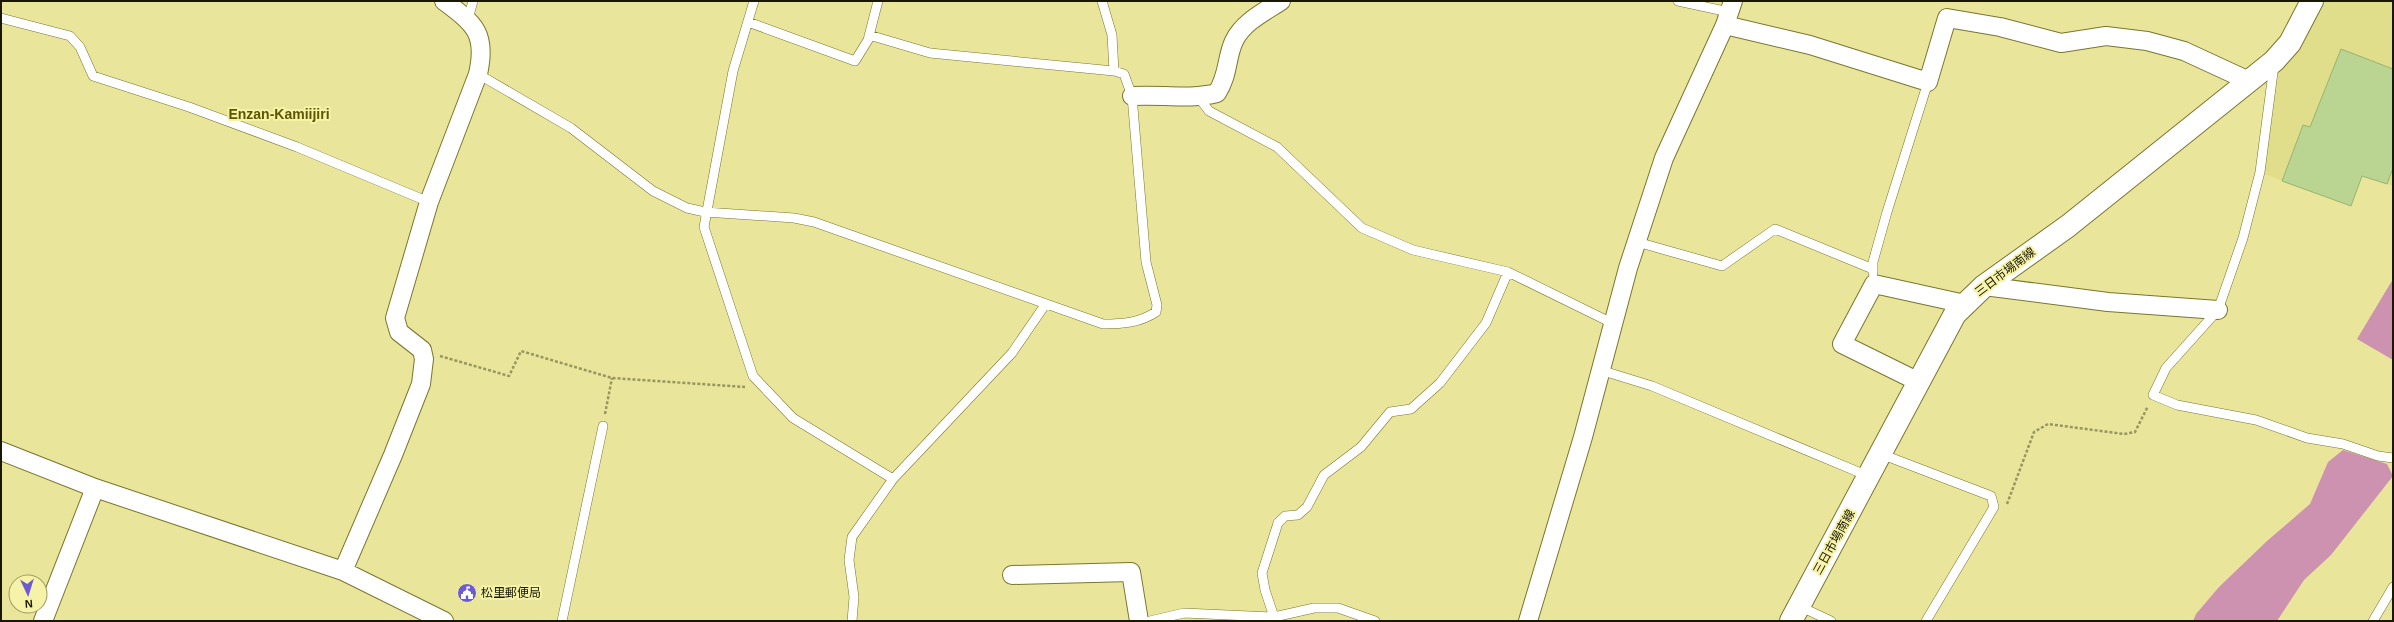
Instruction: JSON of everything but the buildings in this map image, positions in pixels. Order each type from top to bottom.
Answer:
[{"type":"main road","name":"三日市場南線","points":[[1795,613],[1955,314],[1984,286],[2068,226],[2274,61],[2290,44],[2312,1]]},
{"type":"street","points":[[342,571],[393,455],[421,384],[424,359],[422,350],[399,332],[395,318],[429,202],[478,74],[482,44],[476,28],[468,19],[444,1]]},
{"type":"street","points":[[1132,96],[1151,94],[1199,98],[1217,94],[1225,81],[1234,42],[1246,25],[1280,1]]},
{"type":"street","points":[[1528,621],[1583,437],[1612,323],[1636,242],[1664,158],[1729,13],[1825,50],[1928,82],[1947,18],[2000,27],[2061,43],[2106,36],[2147,41],[2184,51],[2249,81]]},
{"type":"street","points":[[1919,382],[1842,344],[1874,276],[1965,304]]},
{"type":"street","points":[[1984,286],[2108,302],[2218,310]]},
{"type":"street","points":[[1,451],[95,488],[342,571],[444,621]]},
{"type":"street","points":[[43,621],[95,488]]},
{"type":"street","points":[[1012,575],[1131,572],[1138,621]]},
{"type":"lane","points":[[468,19],[473,1]]},
{"type":"lane","points":[[754,1],[733,71],[705,212],[704,227],[753,376],[793,418],[893,479]]},
{"type":"lane","points":[[748,22],[855,61],[869,35],[878,1]]},
{"type":"lane","points":[[1102,1],[1112,36],[1114,71]]},
{"type":"lane","points":[[1678,1],[1729,13]]},
{"type":"lane","points":[[1,18],[70,36],[80,47],[93,76],[189,107],[297,147],[429,202]]},
{"type":"lane","points":[[478,74],[571,128],[653,191],[687,208],[705,212],[794,218],[814,222],[1045,305],[1103,324],[1127,324],[1146,319],[1156,312],[1157,305],[1146,262],[1132,96],[1124,74],[1114,71],[930,53],[869,35]]},
{"type":"lane","points":[[2274,61],[2260,172],[2243,238],[2218,310],[2166,368],[2153,395],[2177,405],[2256,420],[2307,438],[2343,444],[2378,456],[2393,458]]},
{"type":"lane","points":[[1636,242],[1722,266],[1775,229],[1874,276],[1873,262],[1887,212],[1928,82]]},
{"type":"lane","points":[[1199,98],[1209,111],[1277,147],[1362,228],[1413,250],[1508,272],[1612,323]]},
{"type":"lane","points":[[1275,619],[1265,590],[1262,573],[1278,523],[1285,516],[1298,515],[1308,507],[1324,475],[1361,447],[1390,412],[1411,409],[1440,383],[1486,322],[1508,272]]},
{"type":"lane","points":[[852,621],[854,597],[849,560],[852,537],[893,479],[1012,353],[1045,305]]},
{"type":"lane","points":[[1600,370],[1652,386],[1869,477]]},
{"type":"lane","points":[[562,621],[603,426]]},
{"type":"lane","points":[[1881,454],[1991,496],[1994,507],[1926,621]]},
{"type":"lane","points":[[2373,621],[2393,587]]},
{"type":"lane","points":[[1150,621],[1184,613],[1275,619],[1314,608],[1338,608],[1376,621]]},
{"type":"lane","points":[[1795,613],[1831,621]]},
{"type":"path","points":[[422,350],[509,376],[521,351],[612,378],[765,388]]},
{"type":"path","points":[[603,426],[612,378]]},
{"type":"path","points":[[1994,507],[2006,506],[2034,432],[2048,424],[2124,434],[2135,432],[2153,395]]},
{"type":"shaded area","points":[[2325,1],[2393,1],[2393,186],[2362,176],[2351,206],[2264,174],[2279,68],[2307,33]]},
{"type":"shaded area","points":[[2393,279],[2393,360],[2357,339]]},
{"type":"shaded area","points":[[2343,450],[2387,464],[2393,476],[2331,555],[2304,580],[2277,621],[2193,621],[2196,614],[2219,587],[2267,541],[2310,504],[2328,462]]},
{"type":"place","name":"松里郵便局","points":[[467,593]]},
{"type":"district","name":"Enzan-Kamiijiri","points":[[279,114]]}]
